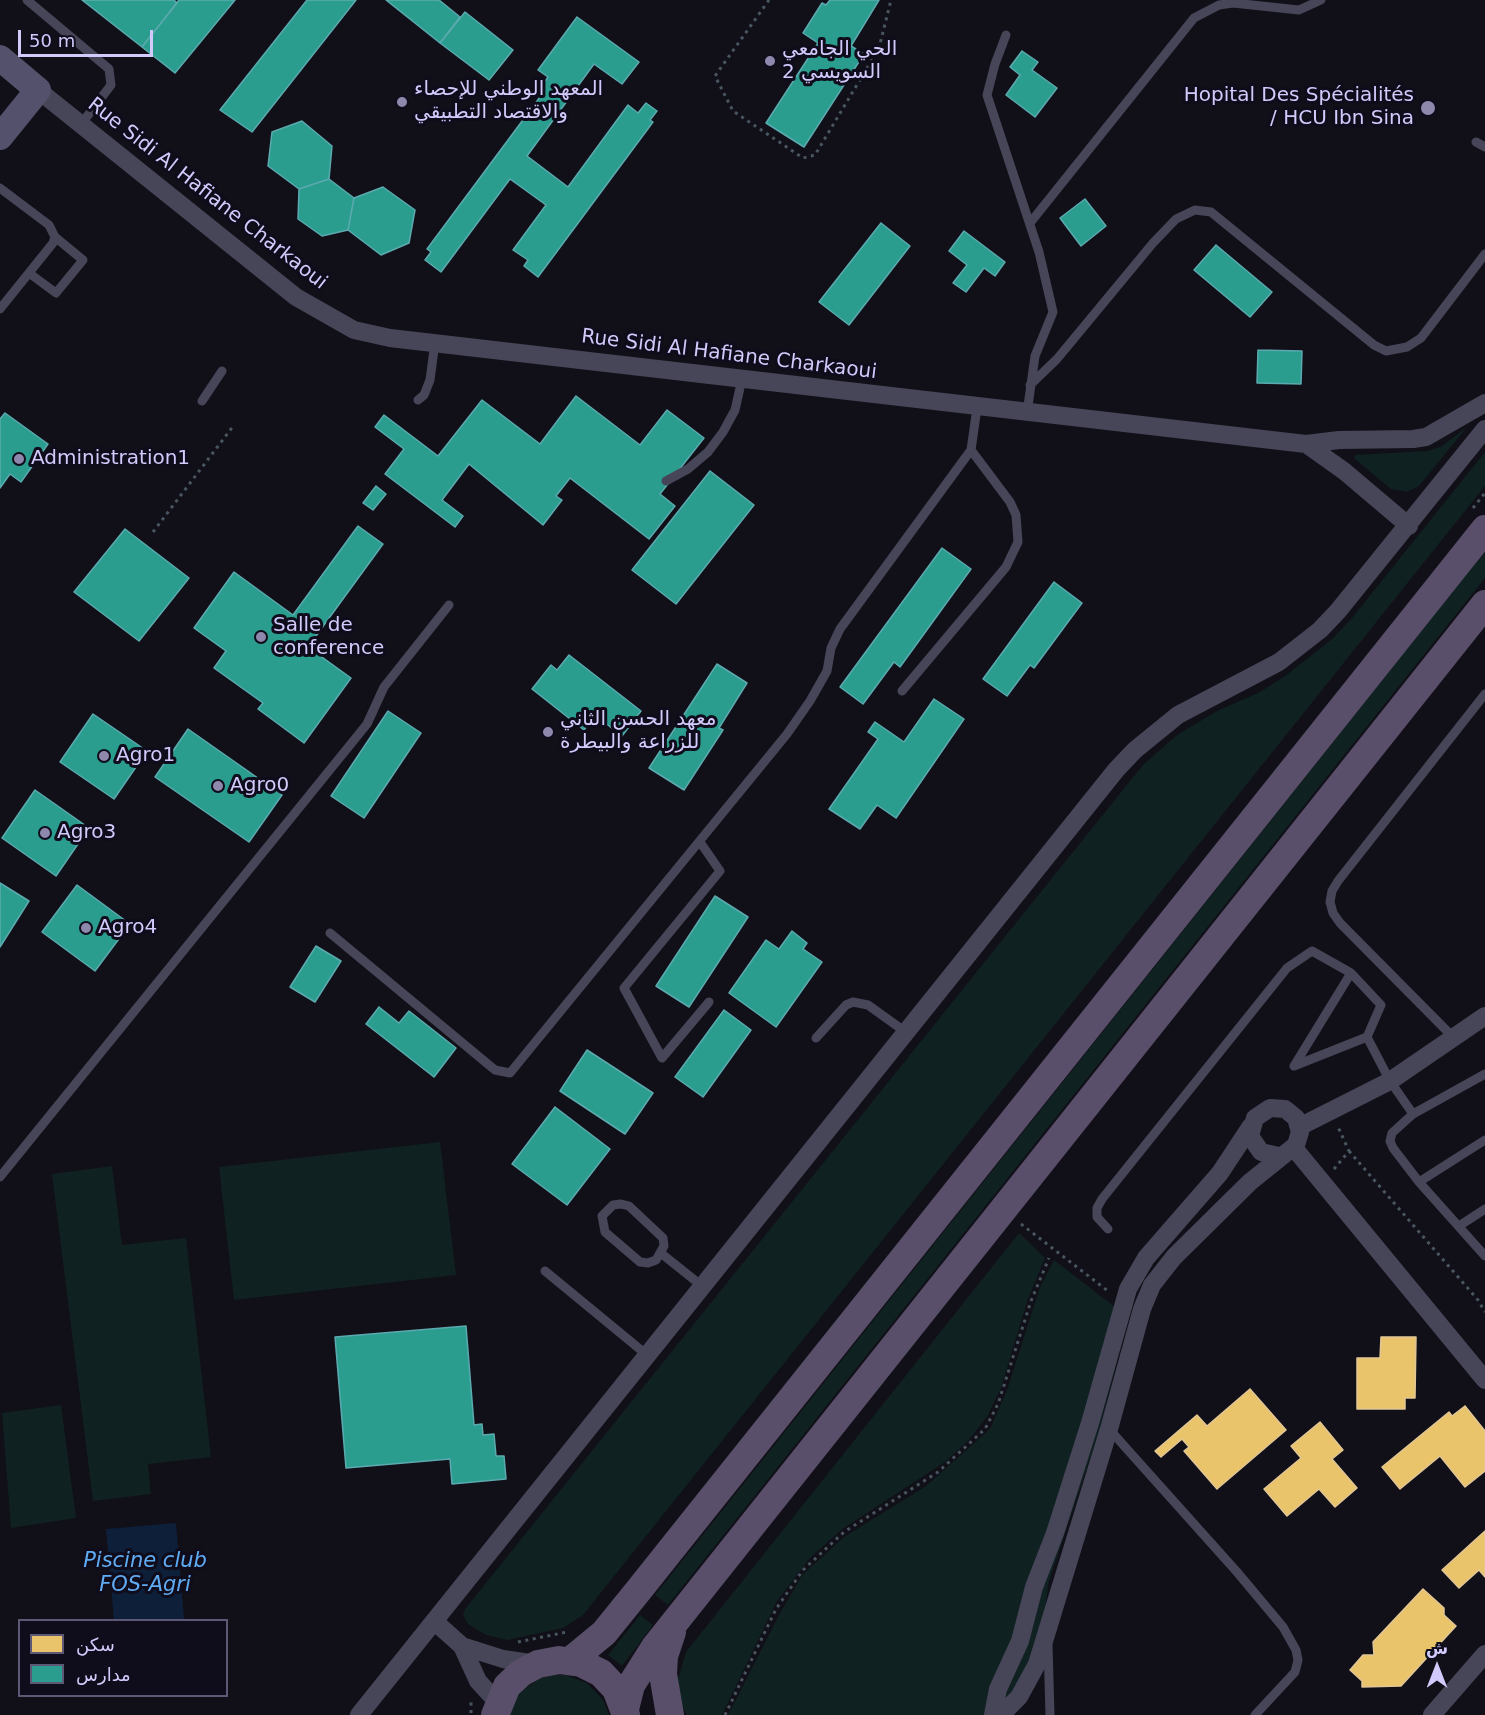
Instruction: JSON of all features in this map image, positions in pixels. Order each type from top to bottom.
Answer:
[{"type":"main road","points":[[570,1661],[604,1633],[638,1591],[1485,529]]},
{"type":"main road","points":[[626,1712],[631,1685],[642,1665],[1485,604]]},
{"type":"main road","points":[[670,1715],[663,1674],[664,1656],[676,1622]]},
{"type":"main road","points":[[496,1709],[507,1686],[520,1673],[537,1664],[570,1661],[591,1667],[609,1681],[626,1712]]},
{"type":"street","points":[[0,58],[38,90],[0,137]]},
{"type":"street","name":"Rue Sidi Al Hafiane Charkaoui","points":[[38,90],[296,297],[329,318],[354,330],[381,336],[977,408],[1306,444],[1339,440],[1413,440],[1426,437],[1485,403]]},
{"type":"street","points":[[359,1715],[1135,750],[1178,715],[1257,675],[1300,646],[1338,611],[1485,429]]},
{"type":"street","points":[[1306,444],[1338,466],[1408,526]]},
{"type":"street","points":[[1299,1127],[1390,1081],[1452,1036],[1485,1016]]},
{"type":"street","points":[[993,1715],[998,1689],[1020,1641],[1034,1587],[1055,1533],[1090,1423],[1122,1303],[1135,1275],[1146,1258],[1220,1173],[1262,1111],[1275,1107],[1293,1114],[1299,1127],[1299,1137],[1286,1152],[1174,1257],[1152,1285],[1142,1309],[1109,1429],[1037,1664],[1019,1697],[1001,1715]]},
{"type":"street","points":[[1251,1126],[1250,1136],[1257,1149],[1265,1154],[1286,1152],[1321,1184],[1485,1380]]},
{"type":"street","points":[[434,1621],[462,1646],[478,1681],[496,1709]]},
{"type":"street","points":[[462,1646],[503,1659],[537,1664]]},
{"type":"street","points":[[1432,1715],[1485,1654]]},
{"type":"lane","points":[[27,0],[109,69],[111,85],[82,123]]},
{"type":"lane","points":[[1030,223],[1194,18],[1219,5],[1233,3],[1299,10],[1321,0]]},
{"type":"lane","points":[[1006,35],[987,95],[1030,223],[1053,312],[1035,356],[1027,413]]},
{"type":"lane","points":[[0,188],[50,225],[55,237],[83,260],[56,293],[30,273]]},
{"type":"lane","points":[[1030,385],[1056,359],[1153,243],[1176,219],[1195,210],[1211,212],[1365,337],[1386,351],[1407,347],[1421,338],[1485,254]]},
{"type":"lane","points":[[0,309],[53,243],[55,237]]},
{"type":"lane","points":[[418,400],[424,395],[430,380],[435,342]]},
{"type":"lane","points":[[202,401],[222,371]]},
{"type":"lane","points":[[666,481],[688,469],[708,452],[723,432],[735,410],[742,379]]},
{"type":"lane","points":[[330,933],[495,1071],[510,1073],[700,842],[810,701],[827,671],[831,648],[840,629],[970,450],[977,408]]},
{"type":"lane","points":[[902,691],[1006,567],[1018,542],[1016,514],[1010,502],[970,450]]},
{"type":"lane","points":[[0,1177],[367,724],[384,687],[449,605]]},
{"type":"lane","points":[[1452,1036],[1340,923],[1333,913],[1330,902],[1332,891],[1338,881],[1485,694]]},
{"type":"lane","points":[[700,842],[720,871],[624,988],[662,1058],[709,1002]]},
{"type":"lane","points":[[1108,1229],[1097,1217],[1097,1208],[1102,1199],[1287,968],[1312,951],[1351,973],[1381,1005],[1367,1037],[1294,1066],[1351,973]]},
{"type":"lane","points":[[816,1038],[846,1005],[853,1002],[868,1005],[907,1033]]},
{"type":"lane","points":[[1367,1037],[1390,1081],[1413,1114]]},
{"type":"lane","points":[[1485,1073],[1413,1114],[1392,1133],[1390,1141],[1419,1182],[1485,1256]]},
{"type":"lane","points":[[1419,1182],[1485,1140]]},
{"type":"lane","points":[[621,1204],[629,1206],[663,1238],[662,1254],[648,1263],[633,1257],[605,1232],[602,1216],[607,1209],[621,1204]]},
{"type":"lane","points":[[1459,1226],[1485,1209]]},
{"type":"lane","points":[[662,1254],[702,1286]]},
{"type":"lane","points":[[545,1271],[647,1355]]},
{"type":"lane","points":[[1109,1429],[1283,1627],[1296,1650],[1298,1660],[1295,1672],[1256,1715]]},
{"type":"lane","points":[[1048,1631],[1050,1715]]},
{"type":"path","points":[[769,0],[715,76],[733,111],[803,158],[815,155],[879,48],[891,0]]},
{"type":"path","points":[[153,532],[234,425]]},
{"type":"path","points":[[1334,1111],[1349,1151],[1478,1300],[1485,1312]]},
{"type":"path","points":[[1321,1184],[1349,1151]]},
{"type":"path","points":[[1019,1222],[1122,1303]]},
{"type":"path","points":[[725,1715],[776,1609],[803,1570],[844,1533],[938,1472],[985,1429],[998,1404],[1031,1302],[1049,1258]]},
{"type":"path","points":[[514,1643],[573,1629]]},
{"type":"path","points":[[471,1692],[471,1715]]},
{"type":"shaded area","points":[[1467,427],[1419,486],[1407,492],[1391,489],[1354,458],[1355,455],[1428,451],[1442,446]]},
{"type":"shaded area","points":[[1485,452],[1485,486],[583,1615],[563,1628],[507,1640],[486,1635],[468,1624],[463,1615],[465,1609],[1142,766],[1177,735],[1217,711],[1260,692],[1285,676],[1331,640],[1352,618]]},
{"type":"shaded area","points":[[1485,551],[1485,578],[668,1605],[655,1595]]},
{"type":"shaded area","points":[[440,1142],[456,1275],[234,1300],[219,1167]]},
{"type":"shaded area","points":[[112,1166],[122,1245],[186,1238],[211,1457],[148,1464],[151,1494],[93,1501],[52,1174]]},
{"type":"shaded area","points":[[1019,1233],[1045,1258],[1028,1299],[1001,1388],[987,1417],[968,1441],[945,1462],[841,1530],[810,1558],[777,1601],[722,1715],[687,1715],[681,1704],[677,1683],[686,1652]]},
{"type":"shaded area","points":[[1054,1260],[1124,1314],[1115,1370],[1098,1435],[1048,1584],[1045,1615],[1027,1669],[997,1715],[728,1715],[780,1613],[803,1574],[844,1537],[926,1486],[990,1429],[1007,1390],[1040,1287]]},
{"type":"shaded area","points":[[61,1405],[76,1518],[11,1528],[2,1413]]},
{"type":"shaded area","points":[[640,1615],[653,1625],[622,1666],[608,1655]]},
{"type":"shaded area","points":[[566,1675],[587,1683],[603,1700],[609,1715],[509,1715],[516,1698],[524,1689],[543,1677]]},
{"type":"water","name":"Piscine club FOS-Agri","points":[[176,1523],[184,1619],[114,1619],[106,1529]]},
{"type":"building: سكن","points":[[1381,1337],[1416,1337],[1415,1398],[1405,1398],[1405,1409],[1357,1409],[1357,1358],[1380,1358]]},
{"type":"building: سكن","points":[[1250,1389],[1286,1430],[1217,1489],[1184,1451],[1189,1447],[1182,1439],[1161,1457],[1155,1451],[1197,1415],[1207,1426]]},
{"type":"building: سكن","points":[[1465,1406],[1485,1431],[1485,1471],[1465,1487],[1440,1456],[1400,1489],[1382,1467],[1449,1412],[1452,1416]]},
{"type":"building: سكن","points":[[1320,1422],[1343,1450],[1332,1459],[1357,1488],[1335,1507],[1319,1489],[1287,1516],[1264,1489],[1301,1458],[1291,1446]]},
{"type":"building: سكن","points":[[1485,1531],[1485,1577],[1479,1570],[1459,1588],[1442,1570]]},
{"type":"building: سكن","points":[[1423,1589],[1444,1608],[1444,1615],[1456,1626],[1401,1686],[1362,1687],[1362,1681],[1350,1670],[1363,1655],[1374,1655],[1373,1642]]},
{"type":"building: مدارس","points":[[82,0],[174,0],[177,3],[142,47]]},
{"type":"building: مدارس","points":[[179,0],[235,0],[175,73],[142,47]]},
{"type":"building: مدارس","points":[[307,0],[356,0],[252,132],[220,110]]},
{"type":"building: مدارس","points":[[386,0],[439,0],[460,17],[440,43]]},
{"type":"building: مدارس","points":[[830,0],[879,0],[851,46],[864,54],[804,147],[766,123],[818,43],[803,33],[822,3],[826,5]]},
{"type":"building: مدارس","points":[[465,12],[513,50],[489,80],[440,43]]},
{"type":"building: مدارس","points":[[577,17],[639,62],[622,84],[594,64],[527,156],[568,187],[628,105],[638,113],[646,103],[657,111],[650,120],[653,122],[538,277],[524,266],[528,260],[513,250],[546,205],[510,179],[441,272],[425,260],[431,252],[427,249],[540,97],[536,94],[548,77],[538,70]]},
{"type":"building: مدارس","points":[[1022,51],[1038,62],[1032,70],[1057,88],[1035,117],[1006,95],[1020,75],[1010,67]]},
{"type":"building: مدارس","points":[[302,121],[332,146],[329,179],[299,189],[268,166],[272,132]]},
{"type":"building: مدارس","points":[[329,179],[354,198],[348,230],[322,236],[298,219],[299,189]]},
{"type":"building: مدارس","points":[[383,187],[415,210],[409,243],[381,255],[348,230],[354,198]]},
{"type":"building: مدارس","points":[[1085,199],[1106,226],[1081,246],[1060,218]]},
{"type":"building: مدارس","points":[[881,223],[910,246],[849,325],[819,302]]},
{"type":"building: مدارس","points":[[964,231],[1005,262],[995,276],[984,268],[966,292],[953,283],[967,265],[949,251]]},
{"type":"building: مدارس","points":[[1216,245],[1272,292],[1250,317],[1194,270]]},
{"type":"building: مدارس","points":[[1258,350],[1302,351],[1301,384],[1257,383]]},
{"type":"building: مدارس","points":[[576,396],[640,445],[667,410],[704,438],[660,494],[675,506],[649,539],[570,478],[556,496],[562,500],[543,525],[469,464],[442,500],[463,516],[455,527],[385,474],[404,449],[375,427],[384,415],[438,456],[482,400],[540,444]]},
{"type":"building: مدارس","name":"Administration1","points":[[5,413],[48,444],[21,482],[10,474],[0,488],[0,419]]},
{"type":"building: مدارس","points":[[710,471],[754,505],[676,604],[632,570]]},
{"type":"building: مدارس","points":[[376,486],[386,494],[373,510],[363,503]]},
{"type":"building: مدارس","name":"Salle de conference","points":[[358,526],[383,544],[308,647],[351,678],[304,743],[258,709],[263,703],[214,668],[226,651],[194,628],[234,572],[293,615]]},
{"type":"building: مدارس","points":[[125,529],[189,578],[139,641],[74,592]]},
{"type":"building: مدارس","points":[[942,548],[971,569],[900,667],[894,662],[863,704],[840,687]]},
{"type":"building: مدارس","points":[[1054,582],[1082,603],[1034,668],[1030,665],[1007,696],[983,679]]},
{"type":"building: مدارس","points":[[569,655],[641,711],[622,736],[595,715],[584,730],[532,689],[551,665],[557,670]]},
{"type":"building: مدارس","points":[[717,664],[747,683],[719,728],[723,730],[684,790],[649,768]]},
{"type":"building: مدارس","points":[[934,699],[964,719],[896,818],[877,805],[860,829],[829,809],[878,739],[868,732],[875,722],[904,742]]},
{"type":"building: مدارس","points":[[388,711],[421,733],[364,818],[331,796]]},
{"type":"building: مدارس","name":"Agro1","points":[[93,714],[147,751],[114,799],[60,762]]},
{"type":"building: مدارس","name":"Agro0","points":[[188,729],[282,795],[249,842],[155,777]]},
{"type":"building: مدارس","name":"Agro3","points":[[35,790],[89,828],[56,876],[2,838]]},
{"type":"building: مدارس","points":[[0,883],[29,901],[0,947]]},
{"type":"building: مدارس","name":"Agro4","points":[[77,885],[130,924],[95,971],[42,932]]},
{"type":"building: مدارس","points":[[715,896],[748,917],[689,1007],[656,986]]},
{"type":"building: مدارس","points":[[792,931],[807,943],[803,949],[822,962],[776,1027],[729,993],[766,940],[779,949]]},
{"type":"building: مدارس","points":[[316,946],[341,961],[315,1002],[290,987]]},
{"type":"building: مدارس","points":[[379,1007],[399,1023],[409,1011],[456,1048],[434,1077],[366,1024]]},
{"type":"building: مدارس","points":[[724,1010],[751,1030],[703,1097],[675,1077]]},
{"type":"building: مدارس","points":[[587,1050],[653,1093],[625,1134],[560,1091]]},
{"type":"building: مدارس","points":[[555,1107],[610,1149],[567,1205],[512,1164]]},
{"type":"building: مدارس","points":[[466,1326],[474,1425],[482,1424],[483,1435],[494,1434],[496,1456],[504,1456],[506,1479],[452,1484],[450,1459],[346,1468],[335,1337]]},
{"type":"place","name":"الحي الجامعي السويسي 2","points":[[770,61]]},
{"type":"place","name":"المعهد الوطني للإحصاء والاقتصاد التطبيقي","points":[[402,102]]},
{"type":"place","name":"Hopital Des Spécialités / HCU Ibn Sina","points":[[1428,108]]},
{"type":"place","name":"Administration1","points":[[19,459]]},
{"type":"place","name":"Salle de conference","points":[[261,637]]},
{"type":"place","name":"معهد الحسن الثاني للزراعة والبيطرة","points":[[548,732]]},
{"type":"place","name":"Agro1","points":[[104,756]]},
{"type":"place","name":"Agro0","points":[[218,786]]},
{"type":"place","name":"Agro3","points":[[45,833]]},
{"type":"place","name":"Agro4","points":[[86,928]]}]
